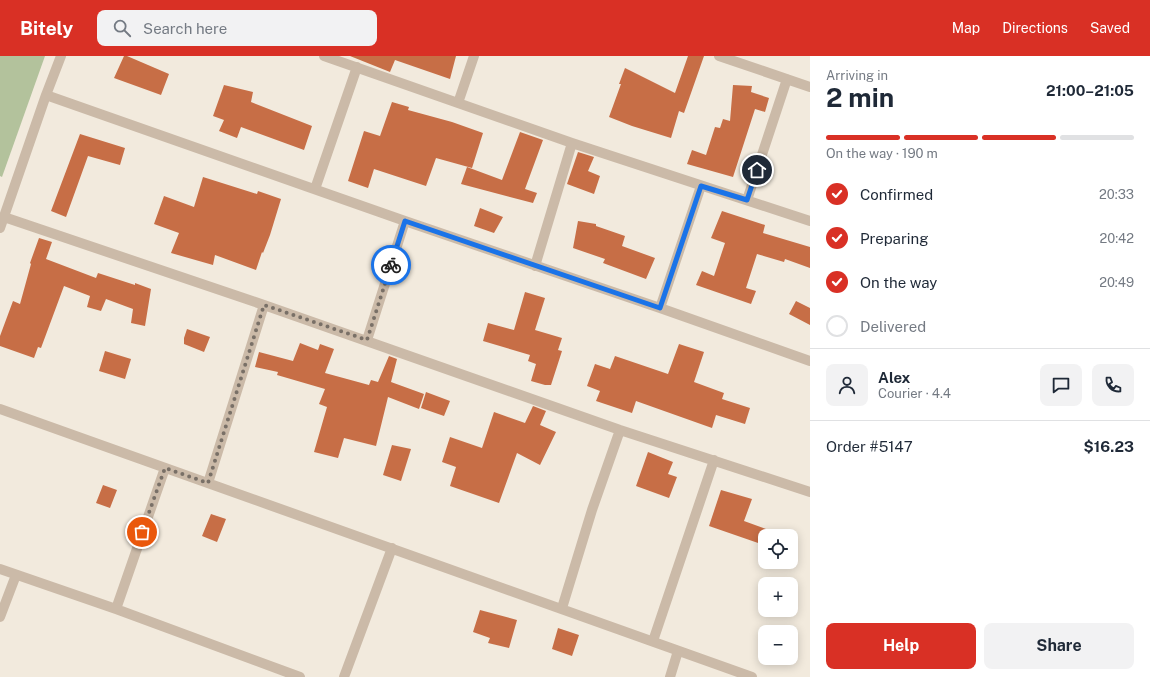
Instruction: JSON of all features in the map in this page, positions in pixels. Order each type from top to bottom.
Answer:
[{"type":"street","points":[[0,228],[61,56]]},
{"type":"street","points":[[324,56],[701,186],[810,221]]},
{"type":"street","points":[[458,103],[474,56]]},
{"type":"street","points":[[719,56],[744,60],[787,79],[810,87]]},
{"type":"street","points":[[315,189],[357,67]]},
{"type":"street","points":[[747,200],[787,79]]},
{"type":"street","points":[[46,95],[810,361]]},
{"type":"street","points":[[535,266],[572,142]]},
{"type":"street","points":[[660,308],[701,186]]},
{"type":"street","points":[[4,217],[367,340],[620,430],[810,492]]},
{"type":"street","points":[[367,340],[405,221]]},
{"type":"street","points":[[208,483],[264,305]]},
{"type":"street","points":[[0,409],[562,608],[752,677]]},
{"type":"street","points":[[562,608],[592,510],[620,430]]},
{"type":"street","points":[[653,641],[714,460]]},
{"type":"street","points":[[116,609],[165,468]]},
{"type":"street","points":[[344,677],[392,548]]},
{"type":"street","points":[[0,569],[116,609],[300,677]]},
{"type":"street","points":[[0,617],[16,575]]},
{"type":"street","points":[[670,677],[678,651]]},
{"type":"green space","points":[[0,56],[45,56],[2,177],[0,176]]},
{"type":"building","points":[[124,56],[169,74],[161,95],[114,78]]},
{"type":"building","points":[[350,56],[456,56],[450,79],[395,60],[390,72]]},
{"type":"building","points":[[688,56],[704,56],[684,113],[679,111],[671,138],[609,117],[625,68],[675,93]]},
{"type":"building","points":[[224,85],[253,92],[251,102],[312,126],[304,150],[241,127],[237,138],[219,131],[224,120],[213,116]]},
{"type":"building","points":[[733,85],[752,86],[751,92],[769,98],[765,112],[755,109],[733,177],[687,164],[692,150],[706,155],[715,127],[720,128],[723,119],[730,121]]},
{"type":"building","points":[[392,102],[409,107],[408,110],[452,122],[483,133],[472,168],[436,158],[426,186],[374,169],[368,188],[348,181],[364,131],[380,136]]},
{"type":"building","points":[[520,132],[543,140],[525,189],[537,193],[533,203],[461,184],[467,167],[502,180]]},
{"type":"building","points":[[80,134],[125,148],[120,165],[88,156],[66,217],[51,211]]},
{"type":"building","points":[[578,152],[594,157],[588,171],[600,176],[594,194],[567,184]]},
{"type":"building","points":[[203,177],[257,194],[258,191],[281,199],[270,235],[256,270],[215,255],[213,265],[171,253],[179,233],[154,224],[164,196],[194,207]]},
{"type":"building","points":[[480,208],[503,217],[494,233],[474,226]]},
{"type":"building","points":[[722,211],[765,225],[763,233],[810,247],[810,268],[785,259],[784,262],[757,254],[746,288],[756,291],[751,304],[696,285],[702,271],[714,276],[725,243],[711,238]]},
{"type":"building","points":[[578,221],[596,224],[596,226],[625,236],[622,246],[655,258],[646,279],[603,263],[605,259],[573,248]]},
{"type":"building","points":[[39,238],[52,242],[46,259],[96,278],[98,273],[151,289],[145,326],[131,323],[133,309],[106,299],[101,311],[87,307],[90,296],[64,286],[41,348],[38,347],[34,358],[0,346],[0,336],[13,301],[20,304],[31,264],[30,263]]},
{"type":"building","points":[[525,292],[545,298],[535,330],[562,338],[558,350],[562,351],[551,385],[531,381],[536,364],[528,361],[530,355],[483,341],[488,323],[514,330]]},
{"type":"building","points":[[796,301],[810,308],[810,325],[789,314]]},
{"type":"building","points":[[187,329],[210,337],[204,352],[184,344]]},
{"type":"building","points":[[300,343],[318,350],[320,344],[334,349],[325,373],[369,385],[371,380],[378,382],[389,356],[397,359],[391,382],[424,394],[419,409],[388,397],[376,446],[344,438],[338,458],[314,452],[327,407],[319,404],[325,389],[277,375],[278,372],[255,367],[259,352],[293,361]]},
{"type":"building","points":[[679,344],[704,352],[694,382],[724,393],[722,399],[750,408],[745,424],[716,415],[712,428],[636,401],[632,413],[596,401],[600,391],[587,386],[595,364],[610,369],[615,356],[668,374]]},
{"type":"building","points":[[105,351],[131,359],[125,379],[99,371]]},
{"type":"building","points":[[426,392],[450,401],[444,416],[421,408]]},
{"type":"building","points":[[533,406],[546,411],[540,425],[556,432],[540,465],[517,453],[499,503],[450,486],[456,467],[442,462],[450,437],[482,448],[494,412],[525,423]]},
{"type":"building","points":[[392,445],[411,449],[401,481],[383,475]]},
{"type":"building","points":[[648,452],[673,462],[668,474],[677,477],[669,498],[636,486]]},
{"type":"building","points":[[103,485],[117,490],[110,508],[96,503]]},
{"type":"building","points":[[721,490],[752,499],[744,521],[766,529],[758,529],[758,543],[709,526]]},
{"type":"building","points":[[211,514],[226,519],[217,542],[202,536]]},
{"type":"building","points":[[480,610],[517,620],[509,648],[488,643],[490,638],[473,632]]},
{"type":"building","points":[[558,628],[579,635],[572,656],[552,649]]},
{"type":"way so far","points":[[142,532],[165,468],[208,483],[264,305],[367,340],[391,265]]},
{"type":"route","points":[[391,265],[405,221],[660,308],[701,186],[747,200],[757,170]]}]
